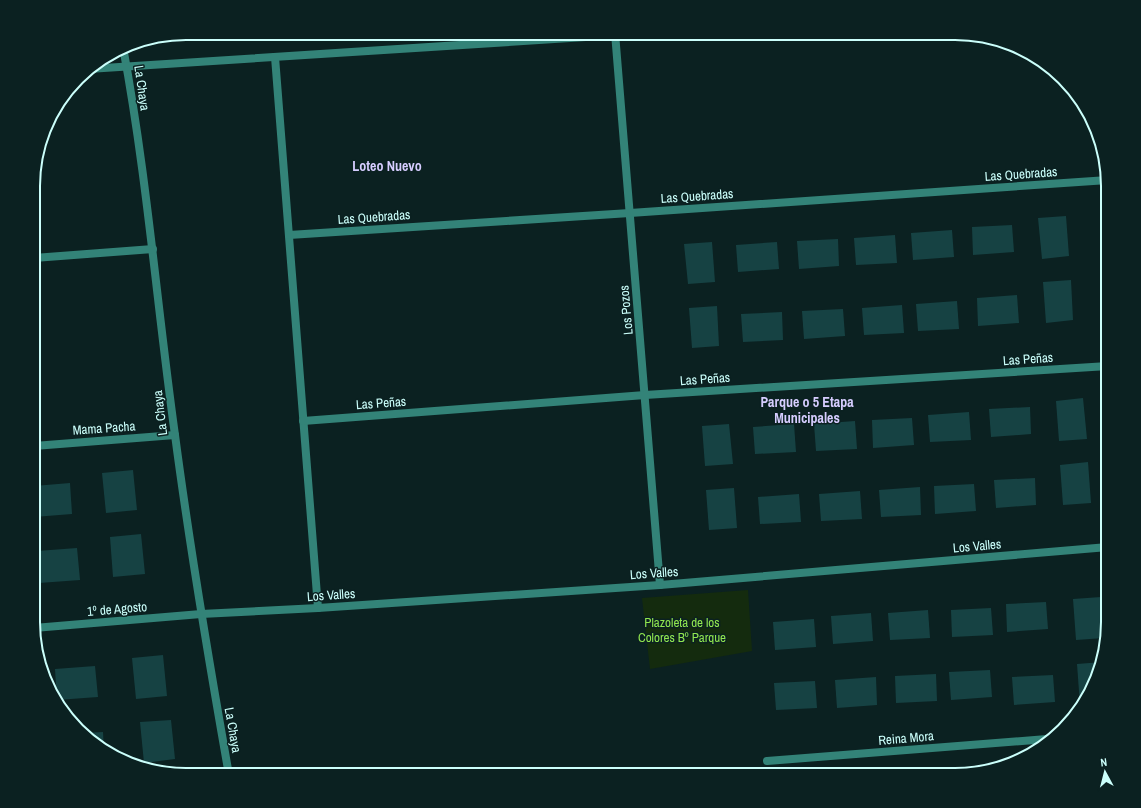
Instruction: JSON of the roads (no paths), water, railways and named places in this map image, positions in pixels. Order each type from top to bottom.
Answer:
[{"type":"street","points":[[100,68],[538,40]]},
{"type":"street","name":"Los Pozos","points":[[615,40],[660,585]]},
{"type":"street","name":"La Chaya","points":[[125,53],[153,249],[175,435],[201,614],[228,768]]},
{"type":"street","points":[[275,57],[318,608]]},
{"type":"street","name":"Las Quebradas","points":[[289,235],[1101,180]]},
{"type":"street","points":[[40,258],[153,249]]},
{"type":"street","name":"Las Peñas","points":[[303,421],[645,395],[1101,366]]},
{"type":"street","name":"Mama Pacha","points":[[40,446],[175,435]]},
{"type":"street","name":"Los Valles","points":[[201,614],[318,608],[660,585],[1101,548]]},
{"type":"street","name":"1º de Agosto","points":[[40,627],[201,614]]},
{"type":"street","name":"Reina Mora","points":[[767,762],[1042,739]]},
{"type":"district","name":"Loteo Nuevo","points":[[387,166]]},
{"type":"district","name":"Parque o 5 Etapa Municipales","points":[[807,410]]},
{"type":"park label","name":"Plazoleta de los Colores Bº Parque","points":[[682,630]]}]
